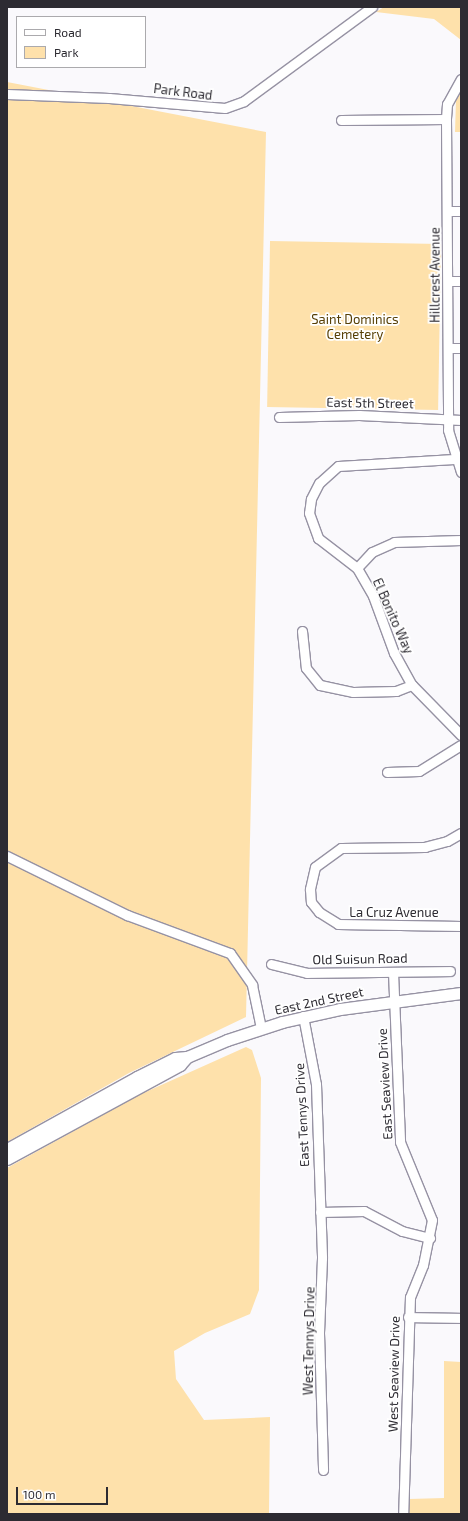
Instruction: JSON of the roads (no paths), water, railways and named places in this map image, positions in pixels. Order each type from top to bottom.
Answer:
[{"type":"main road","name":"East 2nd Street","points":[[7,1149],[137,1077],[175,1058],[187,1057],[261,1028],[303,1016],[393,1001],[461,993]]},
{"type":"main road","name":"East 2nd Street","points":[[7,1159],[180,1065],[187,1057]]},
{"type":"street","name":"Park Road","points":[[7,94],[109,98],[225,108],[244,101],[372,7]]},
{"type":"street","name":"Hillcrest Avenue","points":[[461,79],[446,104],[448,211],[448,418],[454,459],[461,472]]},
{"type":"street","points":[[341,120],[368,122],[446,120]]},
{"type":"street","points":[[448,211],[461,211]]},
{"type":"street","points":[[448,281],[461,281]]},
{"type":"street","points":[[448,348],[461,348]]},
{"type":"street","name":"East 5th Street","points":[[279,417],[448,418],[461,420]]},
{"type":"street","name":"El Bonito Way","points":[[454,459],[347,463],[319,483],[310,499],[309,513],[314,527],[329,548],[357,568],[373,596],[394,653],[412,685],[461,735]]},
{"type":"street","points":[[357,568],[372,552],[394,542],[461,540]]},
{"type":"street","points":[[302,631],[306,668],[320,685],[353,692],[396,691],[412,685]]},
{"type":"street","points":[[387,772],[419,771],[461,745]]},
{"type":"street","name":"La Cruz Avenue","points":[[461,833],[447,841],[425,847],[341,848],[315,867],[310,889],[311,902],[318,912],[338,924],[461,926]]},
{"type":"street","points":[[7,856],[122,912],[230,953],[252,985],[261,1028]]},
{"type":"street","name":"Old Suisun Road","points":[[271,964],[307,973],[450,971]]},
{"type":"street","name":"East Seaview Drive","points":[[393,972],[400,1142],[430,1214],[430,1238]]},
{"type":"street","name":"East Tennys Drive","points":[[303,1016],[316,1084],[320,1212]]},
{"type":"street","points":[[320,1212],[364,1211],[402,1231],[430,1238]]},
{"type":"street","name":"West Tennys Drive","points":[[320,1212],[323,1470]]},
{"type":"street","name":"West Seaview Drive","points":[[402,1514],[408,1317],[410,1297],[430,1238]]},
{"type":"street","points":[[408,1317],[461,1318]]},
{"type":"park label","name":"Saint Dominics Cemetery","points":[[355,328]]}]
